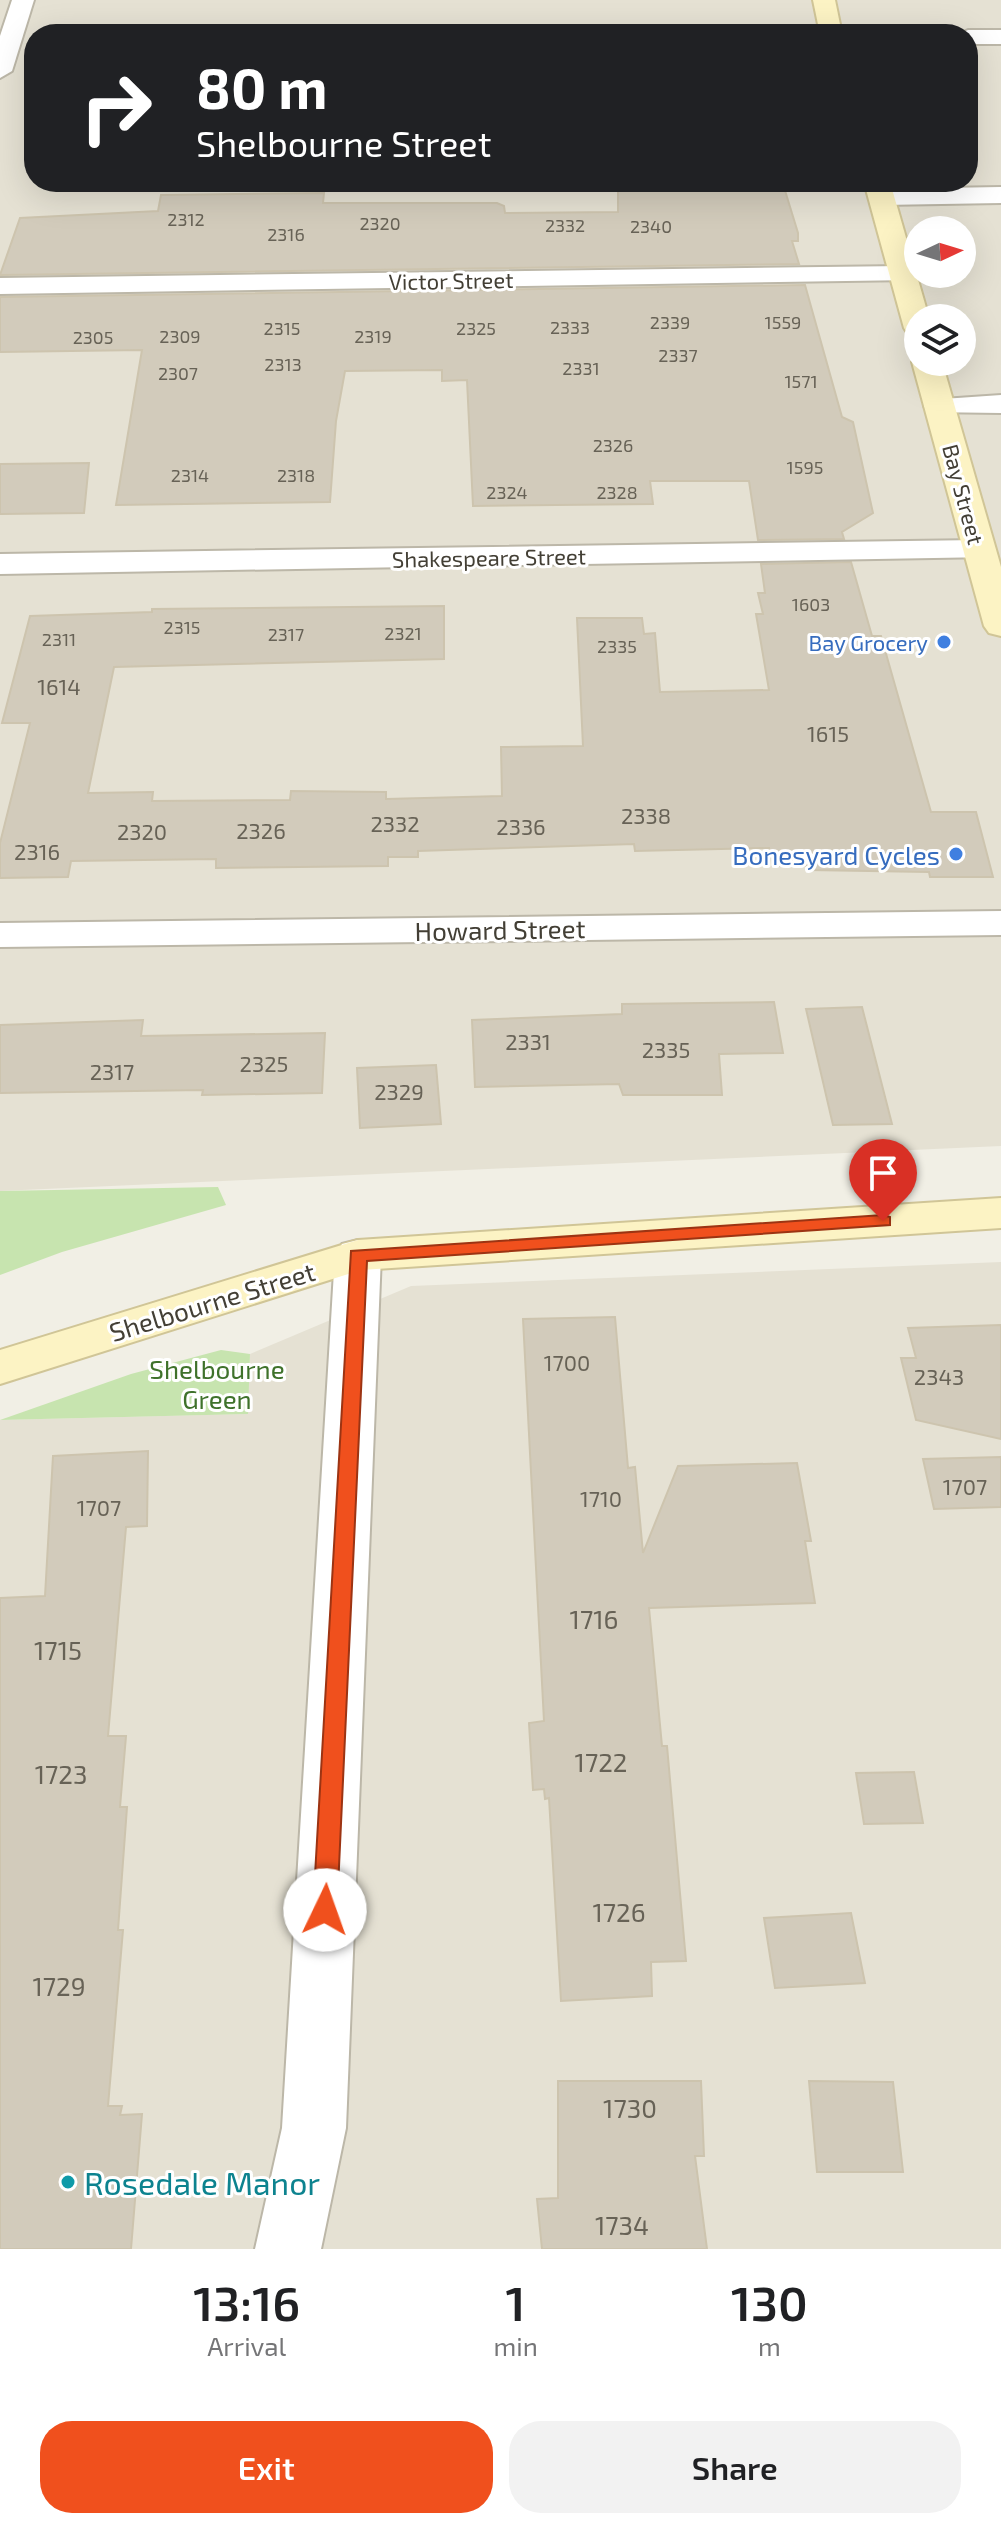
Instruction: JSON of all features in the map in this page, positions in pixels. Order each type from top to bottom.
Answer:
[{"type":"main road","points":[[824,0],[829,24]]},
{"type":"main road","points":[[881,192],[911,304]]},
{"type":"main road","name":"Bay Street","points":[[931,376],[1001,626]]},
{"type":"main road","name":"Shelbourne Street","points":[[0,1367],[358,1255],[1001,1213]]},
{"type":"street","points":[[0,71],[23,0]]},
{"type":"street","points":[[978,37],[1001,37]]},
{"type":"street","points":[[928,192],[1001,195]]},
{"type":"street","name":"Victor Street","points":[[0,286],[903,274]]},
{"type":"street","points":[[939,406],[1001,404]]},
{"type":"street","name":"Shakespeare Street","points":[[0,564],[979,550]]},
{"type":"street","name":"Howard Street","points":[[0,935],[1001,923]]},
{"type":"street","points":[[288,2249],[314,2128],[358,1255]]},
{"type":"shaded area","points":[[0,0],[1001,0],[1001,1146],[0,1191]]},
{"type":"shaded area","points":[[1001,1262],[1001,2249],[0,2249],[0,1420],[247,1414],[250,1354],[411,1286]]},
{"type":"green space","points":[[218,1187],[226,1205],[62,1252],[0,1275],[0,1191]]},
{"type":"green space","name":"Shelbourne Green","points":[[221,1350],[250,1354],[248,1414],[0,1420],[131,1374]]},
{"type":"building","points":[[618,192],[785,192],[798,233],[798,241],[792,241],[799,264],[0,275],[20,218],[158,211],[161,195],[324,193],[323,203],[497,203],[504,206],[505,213],[618,212]]},
{"type":"building","points":[[805,285],[842,417],[853,422],[873,513],[842,532],[844,539],[758,540],[749,481],[650,481],[653,504],[473,506],[467,380],[442,381],[442,370],[345,371],[336,421],[330,502],[116,505],[142,350],[0,352],[0,297]]},
{"type":"building","points":[[89,463],[84,513],[0,514],[0,464]]},
{"type":"building","points":[[851,562],[872,636],[881,636],[931,812],[976,812],[993,877],[930,877],[929,872],[809,870],[808,866],[772,866],[769,848],[635,851],[634,844],[418,851],[418,857],[388,857],[388,866],[216,868],[216,859],[71,861],[68,877],[0,878],[0,843],[30,723],[2,723],[30,616],[152,612],[152,609],[444,606],[444,659],[114,667],[88,793],[153,792],[152,801],[290,800],[291,791],[386,792],[386,799],[502,796],[501,747],[583,746],[577,618],[642,618],[644,634],[655,633],[660,692],[769,690],[756,614],[763,614],[758,593],[765,593],[761,564]]},
{"type":"building","points":[[774,1002],[783,1053],[719,1054],[722,1095],[623,1095],[619,1084],[475,1087],[472,1020],[622,1014],[622,1004]]},
{"type":"building","points":[[862,1007],[892,1124],[833,1125],[806,1009]]},
{"type":"building","points":[[143,1020],[141,1036],[325,1033],[322,1093],[202,1095],[203,1090],[0,1093],[0,1025]]},
{"type":"building","points":[[436,1065],[441,1124],[360,1128],[357,1068]]},
{"type":"building","points":[[615,1317],[628,1468],[635,1467],[643,1553],[678,1466],[797,1463],[811,1541],[805,1541],[815,1603],[649,1608],[662,1746],[667,1746],[686,1961],[651,1962],[652,1996],[561,2001],[549,1798],[545,1799],[544,1789],[533,1790],[529,1723],[544,1721],[523,1319]]},
{"type":"building","points":[[1001,1325],[1001,1439],[916,1420],[901,1358],[916,1358],[908,1328]]},
{"type":"building","points":[[148,1451],[147,1526],[126,1527],[108,1736],[126,1736],[120,1807],[127,1807],[118,1930],[123,1930],[108,2106],[122,2106],[120,2115],[142,2114],[131,2249],[0,2249],[0,1598],[45,1596],[53,1456]]},
{"type":"building","points":[[1001,1457],[1001,1507],[934,1509],[923,1459]]},
{"type":"building","points":[[914,1772],[923,1823],[864,1824],[856,1773]]},
{"type":"building","points":[[851,1913],[865,1983],[775,1988],[764,1918]]},
{"type":"building","points":[[558,2081],[701,2081],[704,2156],[695,2156],[707,2249],[542,2249],[537,2199],[558,2198]]},
{"type":"building","points":[[809,2081],[893,2082],[903,2172],[817,2172]]},
{"type":"place","name":"Bay Grocery","points":[[944,642]]},
{"type":"place","name":"Bonesyard Cycles","points":[[956,854]]},
{"type":"place","name":"Rosedale Manor","points":[[68,2182]]},
{"type":"route","points":[[325,1910],[358,1255],[883,1221]]}]
